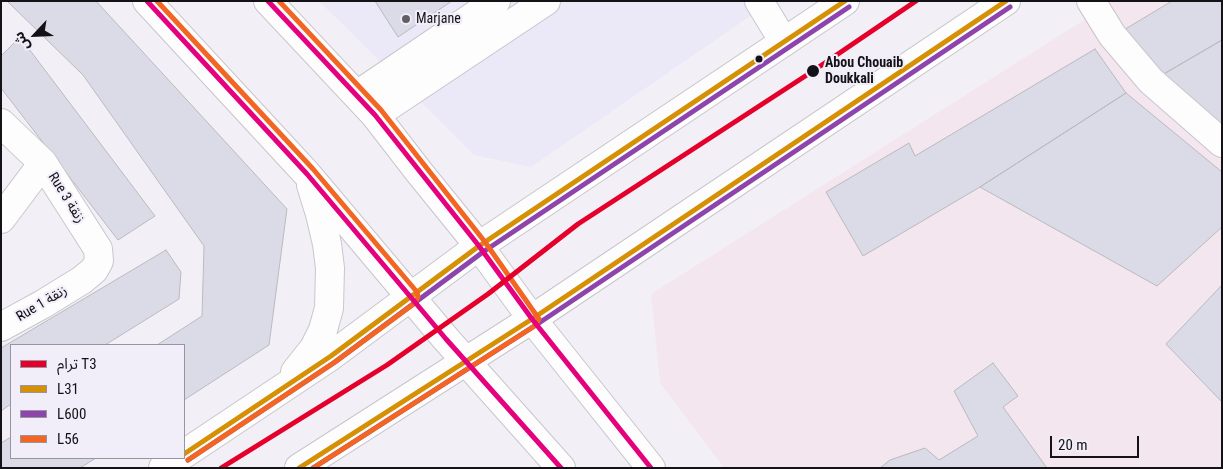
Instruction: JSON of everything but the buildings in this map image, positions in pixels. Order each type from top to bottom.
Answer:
[{"type":"main road","points":[[147,1],[307,174],[466,362],[561,468]]},
{"type":"main road","points":[[268,1],[375,115],[479,246],[532,319],[650,468]]},
{"type":"main road","points":[[357,95],[496,1]]},
{"type":"main road","points":[[375,115],[546,1]]},
{"type":"main road","points":[[759,1],[784,42]]},
{"type":"main road","points":[[185,453],[331,356],[479,246],[845,1]]},
{"type":"main road","points":[[299,468],[532,319],[1006,1]]},
{"type":"main road","points":[[1091,1],[1112,36],[1151,81],[1222,143]]},
{"type":"main road","name":"Rue 3 زنقة","points":[[1,124],[43,163],[98,249],[98,261],[94,270],[82,280]]},
{"type":"main road","points":[[1,219],[43,163]]},
{"type":"main road","points":[[279,391],[314,348],[323,330],[329,308],[330,268],[327,244],[320,214],[307,174]]},
{"type":"main road","name":"Rue 1 زنقة","points":[[1,327],[82,280]]},
{"type":"main road","points":[[163,468],[176,459]]},
{"type":"shaded area","points":[[319,1],[772,1],[531,167],[474,155]]},
{"type":"shaded area","points":[[1114,1],[1222,1],[1222,468],[724,468],[660,383],[651,294]]},
{"type":"tram line","name":"T3","points":[[221,468],[387,365],[488,294],[578,224],[813,71],[916,1]]},
{"type":"transit line","points":[[147,1],[307,174],[446,339],[561,468]]},
{"type":"transit line","name":"L56","points":[[157,1],[313,169],[417,292],[418,297],[415,303],[335,362],[188,460]]},
{"type":"transit line","points":[[268,1],[375,115],[479,246],[532,319],[651,468]]},
{"type":"transit line","name":"L56","points":[[279,1],[381,110],[485,242],[539,319],[536,325],[313,468]]},
{"type":"transit line","name":"L31","points":[[185,453],[331,356],[479,246],[845,1]]},
{"type":"transit line","name":"L31","points":[[299,468],[532,319],[1006,1]]},
{"type":"transit line","name":"L600","points":[[188,460],[335,362],[483,252],[849,7]]},
{"type":"transit line","name":"L600","points":[[313,468],[536,325],[1010,7]]},
{"type":"place","name":"Marjane","points":[[406,19]]},
{"type":"place","name":"Abou Chouaib Doukkali","points":[[813,71]]}]
